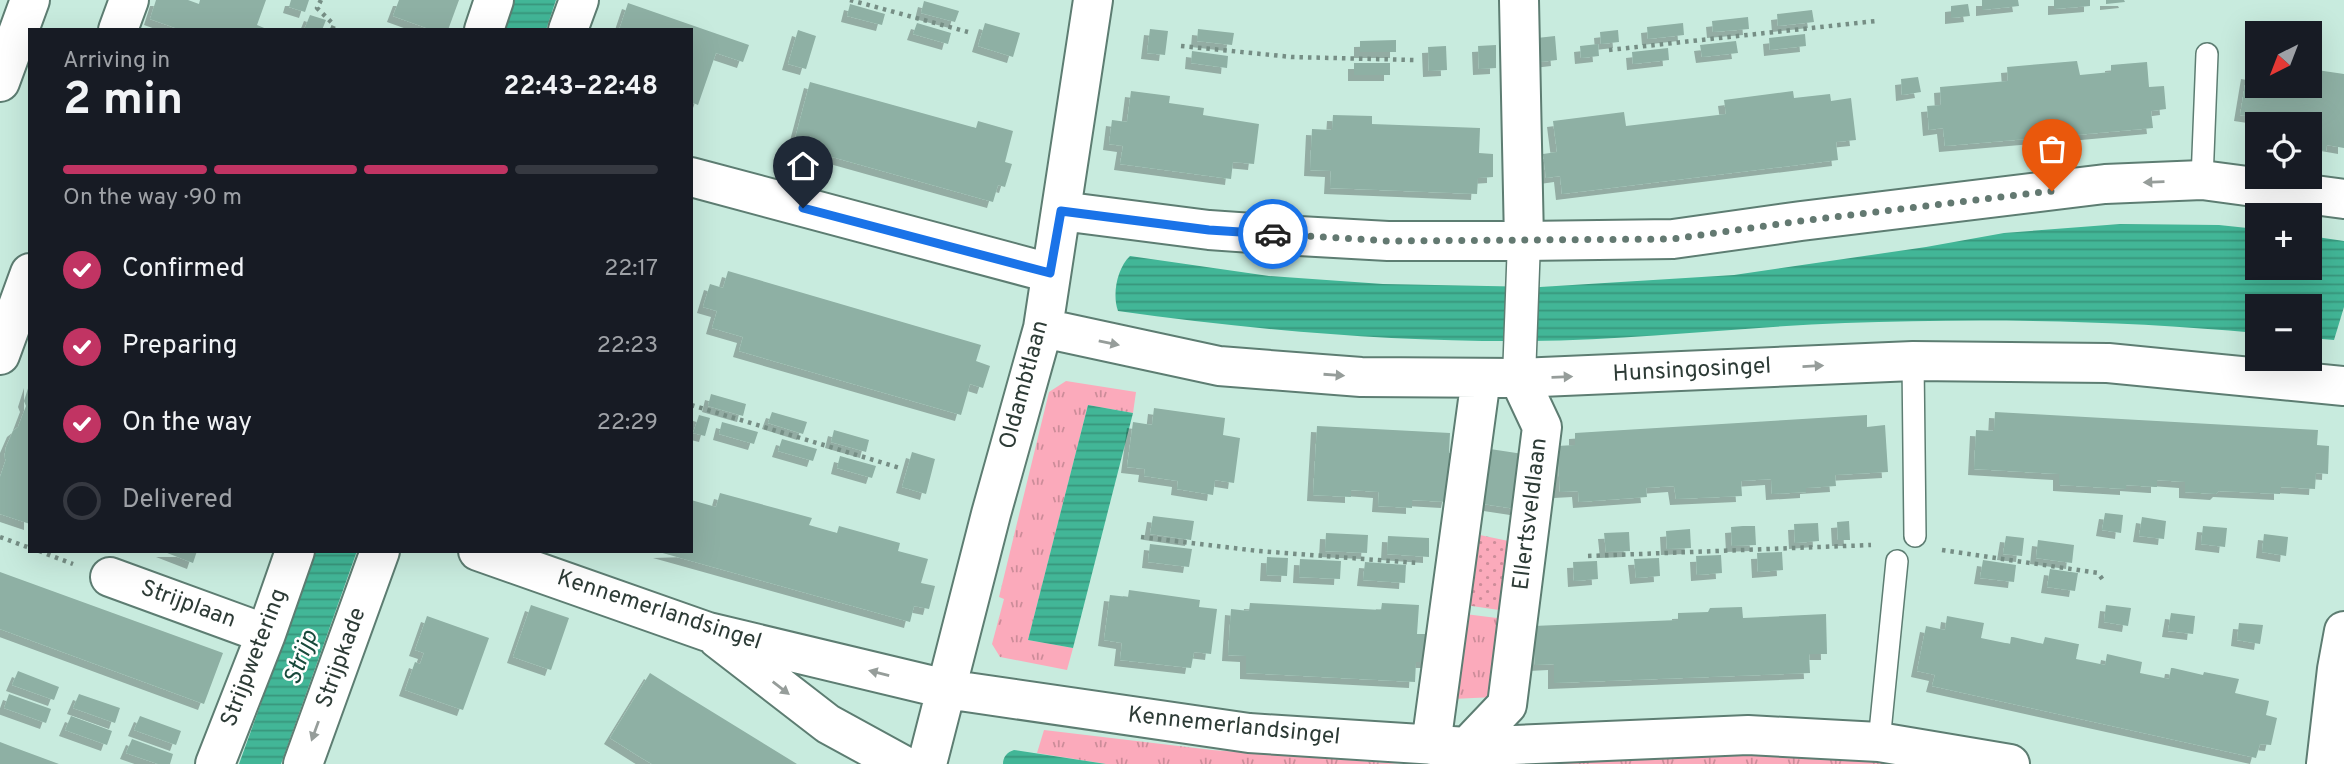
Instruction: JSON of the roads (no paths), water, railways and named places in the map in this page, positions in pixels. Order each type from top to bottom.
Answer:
[{"type":"street","points":[[14,62],[30,0]]},
{"type":"street","points":[[119,28],[129,0]]},
{"type":"street","points":[[485,28],[494,0]]},
{"type":"street","points":[[569,28],[579,0]]},
{"type":"street","name":"Oldambtlaan","points":[[927,764],[990,514],[1043,328],[1093,0]]},
{"type":"street","name":"Ellertsveldlaan","points":[[1453,752],[1507,705],[1542,426],[1520,361],[1524,241],[1519,0]]},
{"type":"street","points":[[693,178],[1050,273]]},
{"type":"street","points":[[1061,211],[1209,230],[1388,241],[1524,241],[1673,239],[2105,184],[2202,180],[2344,199]]},
{"type":"street","points":[[0,355],[28,278]]},
{"type":"street","name":"Hunsingosingel","points":[[1043,328],[1219,366],[1362,377],[1481,378],[1520,361],[1913,361],[2108,363],[2344,386]]},
{"type":"street","points":[[1453,752],[1481,378]]},
{"type":"street","name":"Strijpwetering","points":[[215,764],[294,553]]},
{"type":"street","name":"Strijpkade","points":[[303,764],[379,553]]},
{"type":"street","name":"Kennemerlandsingel","points":[[484,553],[708,632],[946,689],[1249,733],[1453,752],[1748,735],[1879,743],[2010,764]]},
{"type":"street","name":"Strijplaan","points":[[110,577],[266,634]]},
{"type":"street","points":[[2326,764],[2344,631]]},
{"type":"street","points":[[708,632],[828,724],[901,764]]},
{"type":"lane","points":[[2202,180],[2207,54]]},
{"type":"lane","points":[[1913,361],[1915,536]]},
{"type":"lane","points":[[1879,743],[1897,561]]},
{"type":"water","points":[[513,0],[556,0],[547,28],[504,28]]},
{"type":"water","points":[[2120,224],[2245,228],[2245,280],[2322,280],[2322,238],[2344,241],[2344,307],[2334,340],[2322,339],[2322,294],[2245,294],[2245,332],[2051,321],[1896,321],[1569,340],[1477,341],[1271,329],[1118,311],[1116,305],[1119,274],[1130,256],[1269,276],[1383,284],[1540,287],[1734,275],[2004,233]]},
{"type":"water","points":[[1088,405],[1133,413],[1073,648],[1028,640]]},
{"type":"water","name":"Strijp","points":[[315,553],[356,553],[281,764],[239,764]]},
{"type":"water","points":[[1014,750],[1106,764],[1003,764],[1006,755]]}]
